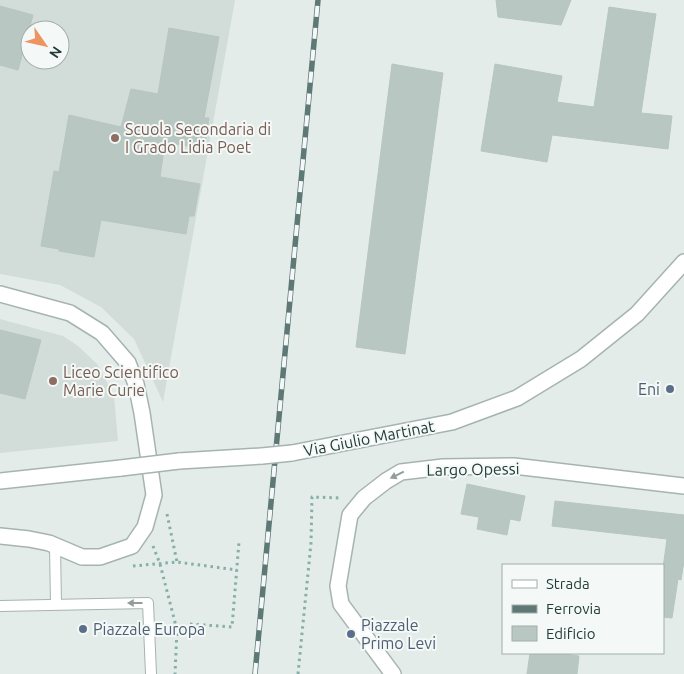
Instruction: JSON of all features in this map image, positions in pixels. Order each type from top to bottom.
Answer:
[{"type":"street","name":"Via Giulio Martinat","points":[[0,481],[179,461],[292,454],[452,422],[518,398],[582,359],[637,314],[684,262]]},
{"type":"street","points":[[0,294],[70,313],[102,333],[128,363],[136,384],[142,414],[154,495],[145,527],[132,546],[100,557],[82,557],[29,538],[0,536]]},
{"type":"street","name":"Largo Opessi","points":[[393,674],[341,604],[338,586],[350,515],[364,498],[401,472],[443,467],[514,466],[684,486]]},
{"type":"lane","points":[[55,546],[56,604]]},
{"type":"lane","points":[[0,606],[148,603],[151,674]]},
{"type":"path","points":[[298,674],[311,543],[312,497],[364,498]]},
{"type":"path","points":[[145,527],[160,564],[177,630],[175,674]]},
{"type":"path","points":[[190,624],[232,627],[239,542]]},
{"type":"path","points":[[177,562],[236,570]]},
{"type":"shaded area","name":"Scuola Secondaria di I Grado Lidia Poet","points":[[0,0],[235,0],[163,402],[134,339],[101,307],[60,285],[0,274]]},
{"type":"shaded area","name":"Liceo Scientifico Marie Curie","points":[[0,319],[63,336],[78,346],[98,365],[114,396],[118,441],[0,453]]},
{"type":"building","points":[[496,0],[571,0],[561,25],[498,17]]},
{"type":"building","points":[[0,6],[33,15],[32,20],[20,20],[20,63],[18,70],[0,65]]},
{"type":"building","points":[[609,7],[656,14],[641,113],[672,116],[668,149],[552,135],[547,162],[481,151],[495,64],[562,76],[557,102],[594,107]]},
{"type":"building","points":[[169,28],[219,37],[204,118],[209,118],[204,149],[165,142],[160,177],[200,184],[194,216],[189,216],[186,234],[101,220],[94,257],[41,246],[54,171],[59,172],[69,115],[121,127],[131,89],[158,94]]},
{"type":"building","points":[[392,64],[443,73],[405,354],[356,347]]},
{"type":"building","points":[[0,330],[41,340],[25,399],[0,393]]},
{"type":"building","points":[[467,484],[525,496],[520,521],[510,519],[507,535],[477,529],[479,517],[461,514]]},
{"type":"building","points":[[555,501],[684,515],[684,561],[681,580],[678,579],[672,618],[664,617],[664,564],[667,539],[552,526]]},
{"type":"building","points":[[530,654],[579,656],[577,674],[527,674]]},
{"type":"railway","points":[[255,674],[318,0]]},
{"type":"place","name":"Scuola Secondaria di I Grado Lidia Poet","points":[[115,138]]},
{"type":"place","name":"Liceo Scientifico Marie Curie","points":[[53,381]]},
{"type":"place","name":"Eni","points":[[670,389]]},
{"type":"place","name":"Piazzale Europa","points":[[83,629]]},
{"type":"place","name":"Piazzale Primo Levi","points":[[351,634]]}]
